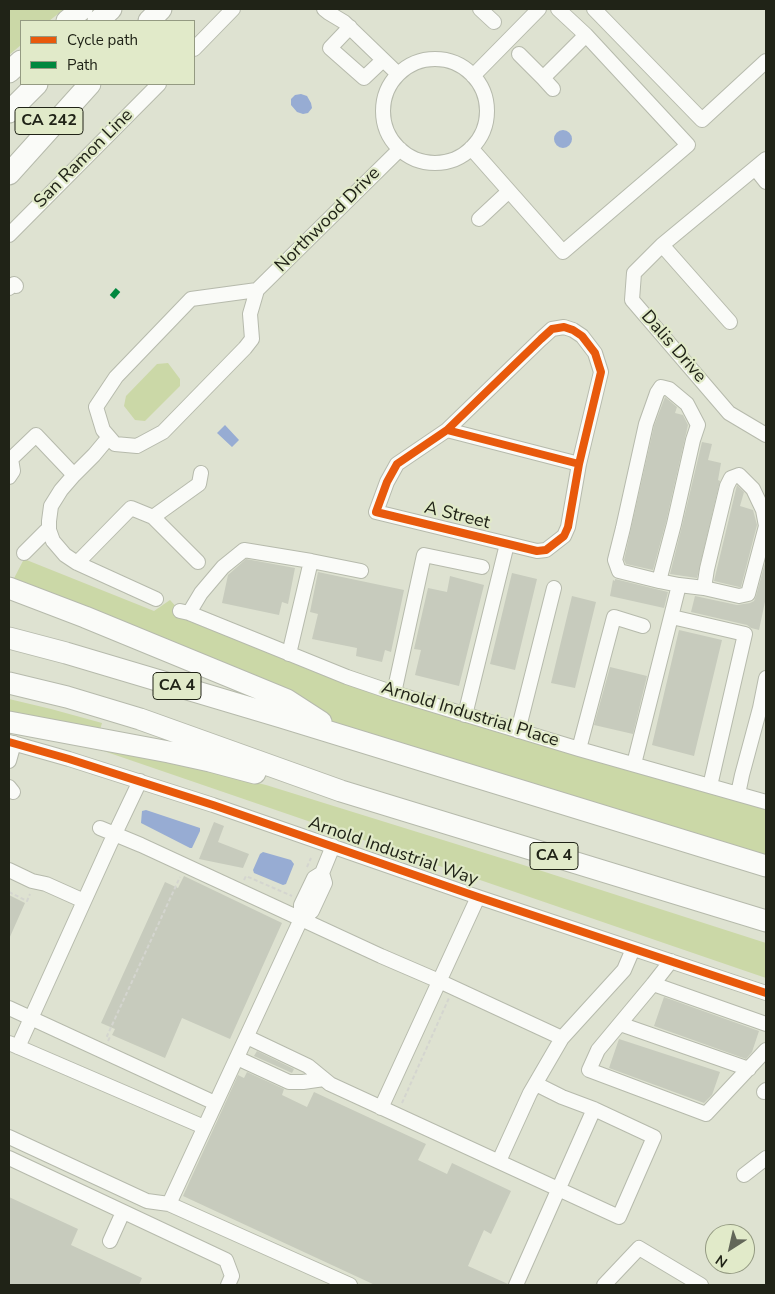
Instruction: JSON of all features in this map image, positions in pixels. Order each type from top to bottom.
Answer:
[{"type":"highway","points":[[68,20],[82,9]]},
{"type":"highway","points":[[99,20],[111,9]]},
{"type":"highway","points":[[150,20],[161,9]]},
{"type":"highway","points":[[9,72],[20,62]]},
{"type":"highway","name":"CA 242","points":[[9,112],[36,85]]},
{"type":"highway","points":[[9,174],[88,85]]},
{"type":"highway","name":"CA 242","points":[[9,159],[88,85]]},
{"type":"highway","points":[[9,588],[86,617],[288,700],[344,737]]},
{"type":"highway","name":"CA 4","points":[[9,638],[66,653],[766,866]]},
{"type":"highway","name":"CA 4","points":[[9,683],[67,697],[140,719],[341,791],[766,921]]},
{"type":"highway","points":[[9,722],[169,752],[210,761],[297,785],[341,791]]},
{"type":"street","points":[[195,47],[233,9]]},
{"type":"street","points":[[324,9],[350,27],[398,74]]},
{"type":"street","points":[[480,9],[494,22]]},
{"type":"street","points":[[469,72],[526,9]]},
{"type":"street","points":[[469,72],[539,9]]},
{"type":"street","points":[[471,148],[564,252],[688,145],[586,35],[558,9]]},
{"type":"street","points":[[594,9],[702,120],[766,62]]},
{"type":"street","points":[[350,27],[330,48],[364,78],[384,60]]},
{"type":"street","points":[[543,78],[586,35]]},
{"type":"street","points":[[518,54],[553,89]]},
{"type":"street","points":[[431,59],[455,63],[469,72],[482,89],[486,104],[486,120],[481,136],[471,148],[458,158],[444,162],[428,162],[413,158],[400,149],[391,138],[385,126],[383,112],[384,98],[398,74],[408,66],[419,61],[431,59]]},
{"type":"street","name":"San Ramon Line","points":[[9,235],[158,85]]},
{"type":"street","name":"Northwood Drive","points":[[109,437],[115,444],[137,446],[163,432],[252,339],[250,314],[257,290],[400,149]]},
{"type":"street","name":"Dalis Drive","points":[[766,158],[662,244],[634,273],[632,300],[729,413],[766,435]]},
{"type":"street","points":[[754,168],[766,182]]},
{"type":"street","points":[[479,220],[509,191]]},
{"type":"street","points":[[662,244],[730,322]]},
{"type":"street","points":[[156,599],[77,563],[65,555],[54,541],[49,530],[52,506],[61,490],[109,437],[103,430],[96,407],[116,377],[191,300],[257,290]]},
{"type":"street","name":"A Street","points":[[564,327],[574,330],[582,336],[595,353],[601,372],[579,464],[568,527],[564,536],[546,550],[537,551],[376,512],[386,482],[398,464],[447,430],[552,329],[564,327]]},
{"type":"street","points":[[659,581],[698,425],[686,404],[669,389],[661,387],[646,424],[614,560],[619,571],[659,581],[679,586],[704,588],[739,596],[748,594],[766,526],[763,510],[753,489],[739,475],[731,478],[726,486],[704,588]]},
{"type":"street","points":[[447,430],[579,464]]},
{"type":"street","points":[[9,477],[13,471],[11,459],[36,435],[74,475]]},
{"type":"street","points":[[153,518],[200,484],[200,473]]},
{"type":"street","points":[[77,563],[131,508],[153,518],[198,562]]},
{"type":"street","points":[[24,553],[46,530],[49,530]]},
{"type":"street","name":"A Street","points":[[465,715],[507,544]]},
{"type":"street","name":"Arnold Industrial Place","points":[[311,561],[244,550],[223,567],[185,612],[346,677],[394,693],[579,749],[766,802]]},
{"type":"street","points":[[394,693],[424,555],[482,567]]},
{"type":"street","points":[[289,654],[311,561],[361,570]]},
{"type":"street","points":[[634,764],[679,586]]},
{"type":"street","points":[[518,731],[554,588]]},
{"type":"street","points":[[672,617],[745,634],[710,786]]},
{"type":"street","points":[[579,749],[614,618],[643,626]]},
{"type":"street","points":[[738,794],[766,678]]},
{"type":"street","points":[[9,761],[11,742]]},
{"type":"street","name":"Arnold Industrial Way","points":[[11,742],[140,782],[333,846],[478,897],[766,993]]},
{"type":"street","points":[[140,782],[32,1018],[13,1045],[204,1127]]},
{"type":"street","points":[[100,828],[562,1038]]},
{"type":"street","points":[[169,1204],[301,919],[302,905],[314,878],[322,873],[333,846]]},
{"type":"street","points":[[9,870],[84,901]]},
{"type":"street","points":[[381,1108],[478,897]]},
{"type":"street","points":[[499,1161],[530,1093],[562,1038],[624,970],[633,949]]},
{"type":"street","points":[[671,961],[598,1050],[589,1070],[706,1114],[766,1050]]},
{"type":"street","points":[[653,984],[766,1024]]},
{"type":"street","points":[[9,1008],[215,1103]]},
{"type":"street","points":[[620,1024],[749,1069]]},
{"type":"street","points":[[247,1037],[303,1063],[330,1084],[619,1217],[654,1137],[536,1084]]},
{"type":"street","points":[[236,1058],[289,1082],[303,1082],[324,1078]]},
{"type":"street","points":[[516,1285],[560,1190],[594,1109]]},
{"type":"street","points":[[9,1138],[147,1201],[169,1204],[350,1285]]},
{"type":"street","points":[[9,1158],[226,1260],[232,1276],[228,1285]]},
{"type":"street","points":[[744,1175],[766,1158]]},
{"type":"street","points":[[110,1241],[123,1212]]},
{"type":"street","points":[[604,1285],[639,1248],[698,1285]]},
{"type":"path","points":[[103,1052],[110,1037],[107,1036],[180,877]]},
{"type":"path","points":[[9,892],[27,901],[31,892]]},
{"type":"path","points":[[396,1114],[449,997]]},
{"type":"green space","points":[[9,9],[64,9],[50,20],[20,20],[20,46],[9,55]]},
{"type":"green space","points":[[168,363],[180,379],[180,386],[145,421],[135,420],[124,406],[126,396],[157,364]]},
{"type":"green space","points":[[24,559],[154,611],[170,600],[180,611],[289,654],[766,802],[766,869],[344,737],[9,588]]},
{"type":"green space","points":[[9,699],[102,723],[99,733],[9,727]]},
{"type":"green space","points":[[92,747],[178,764],[266,785],[766,943],[766,978]]},
{"type":"water","points":[[295,95],[307,96],[311,103],[312,108],[308,113],[297,112],[291,105],[291,99]]},
{"type":"water","points":[[563,130],[569,133],[572,139],[569,145],[563,148],[557,145],[554,139],[557,133]]},
{"type":"water","points":[[225,425],[239,440],[232,447],[217,433]]},
{"type":"water","points":[[146,810],[200,828],[192,848],[141,823],[142,811]]},
{"type":"water","points":[[263,852],[291,860],[294,864],[286,884],[283,885],[254,873],[253,870],[260,854]]},
{"type":"building","points":[[665,397],[677,407],[675,413],[683,415],[688,425],[653,570],[626,564],[624,560],[654,426]]},
{"type":"building","points":[[702,442],[712,444],[708,460],[721,463],[718,480],[720,481],[697,578],[670,574]]},
{"type":"building","points":[[737,485],[744,492],[740,506],[753,510],[757,525],[741,587],[714,581]]},
{"type":"building","points":[[246,559],[295,568],[288,604],[282,602],[279,615],[222,603],[228,575]]},
{"type":"building","points":[[766,559],[766,597],[759,630],[747,625],[691,612],[695,596],[737,605],[754,601]]},
{"type":"building","points":[[318,572],[404,590],[391,652],[385,650],[382,662],[356,656],[357,648],[312,639],[318,614],[310,612]]},
{"type":"building","points":[[512,573],[537,579],[515,670],[490,664]]},
{"type":"building","points":[[450,576],[484,585],[459,686],[415,675],[421,650],[414,649],[428,588],[447,592]]},
{"type":"building","points":[[615,579],[668,592],[664,608],[610,596],[613,580],[615,581]]},
{"type":"building","points":[[572,596],[596,602],[575,688],[551,683]]},
{"type":"building","points":[[679,630],[722,640],[694,756],[652,745]]},
{"type":"building","points":[[610,667],[647,676],[633,734],[594,725]]},
{"type":"building","points":[[214,822],[224,826],[218,842],[249,854],[243,868],[199,859]]},
{"type":"building","points":[[184,876],[282,923],[230,1039],[182,1018],[165,1058],[112,1035],[115,1029],[101,1023],[165,882],[178,888]]},
{"type":"building","points":[[9,895],[25,903],[9,939]]},
{"type":"building","points":[[664,997],[759,1031],[752,1052],[746,1059],[654,1026]]},
{"type":"building","points":[[619,1039],[720,1072],[712,1095],[704,1103],[609,1068]]},
{"type":"building","points":[[257,1051],[294,1069],[292,1073],[254,1056]]},
{"type":"building","points":[[247,1072],[284,1089],[282,1095],[307,1107],[314,1092],[426,1144],[418,1160],[447,1174],[452,1163],[511,1191],[491,1234],[484,1230],[468,1266],[508,1284],[375,1285],[183,1196],[238,1075],[244,1078]]},
{"type":"building","points":[[9,1197],[78,1229],[71,1245],[142,1278],[139,1285],[9,1285]]},
{"type":"marked path","points":[[112,297],[118,290]]},
{"type":"cycle path","points":[[447,430],[552,329],[564,327],[582,336],[595,353],[601,372],[579,464],[568,527],[564,536],[546,550],[537,551],[376,512],[387,482],[397,464],[447,430],[579,464]]},
{"type":"cycle path","points":[[9,742],[213,805],[478,897],[766,993]]}]
